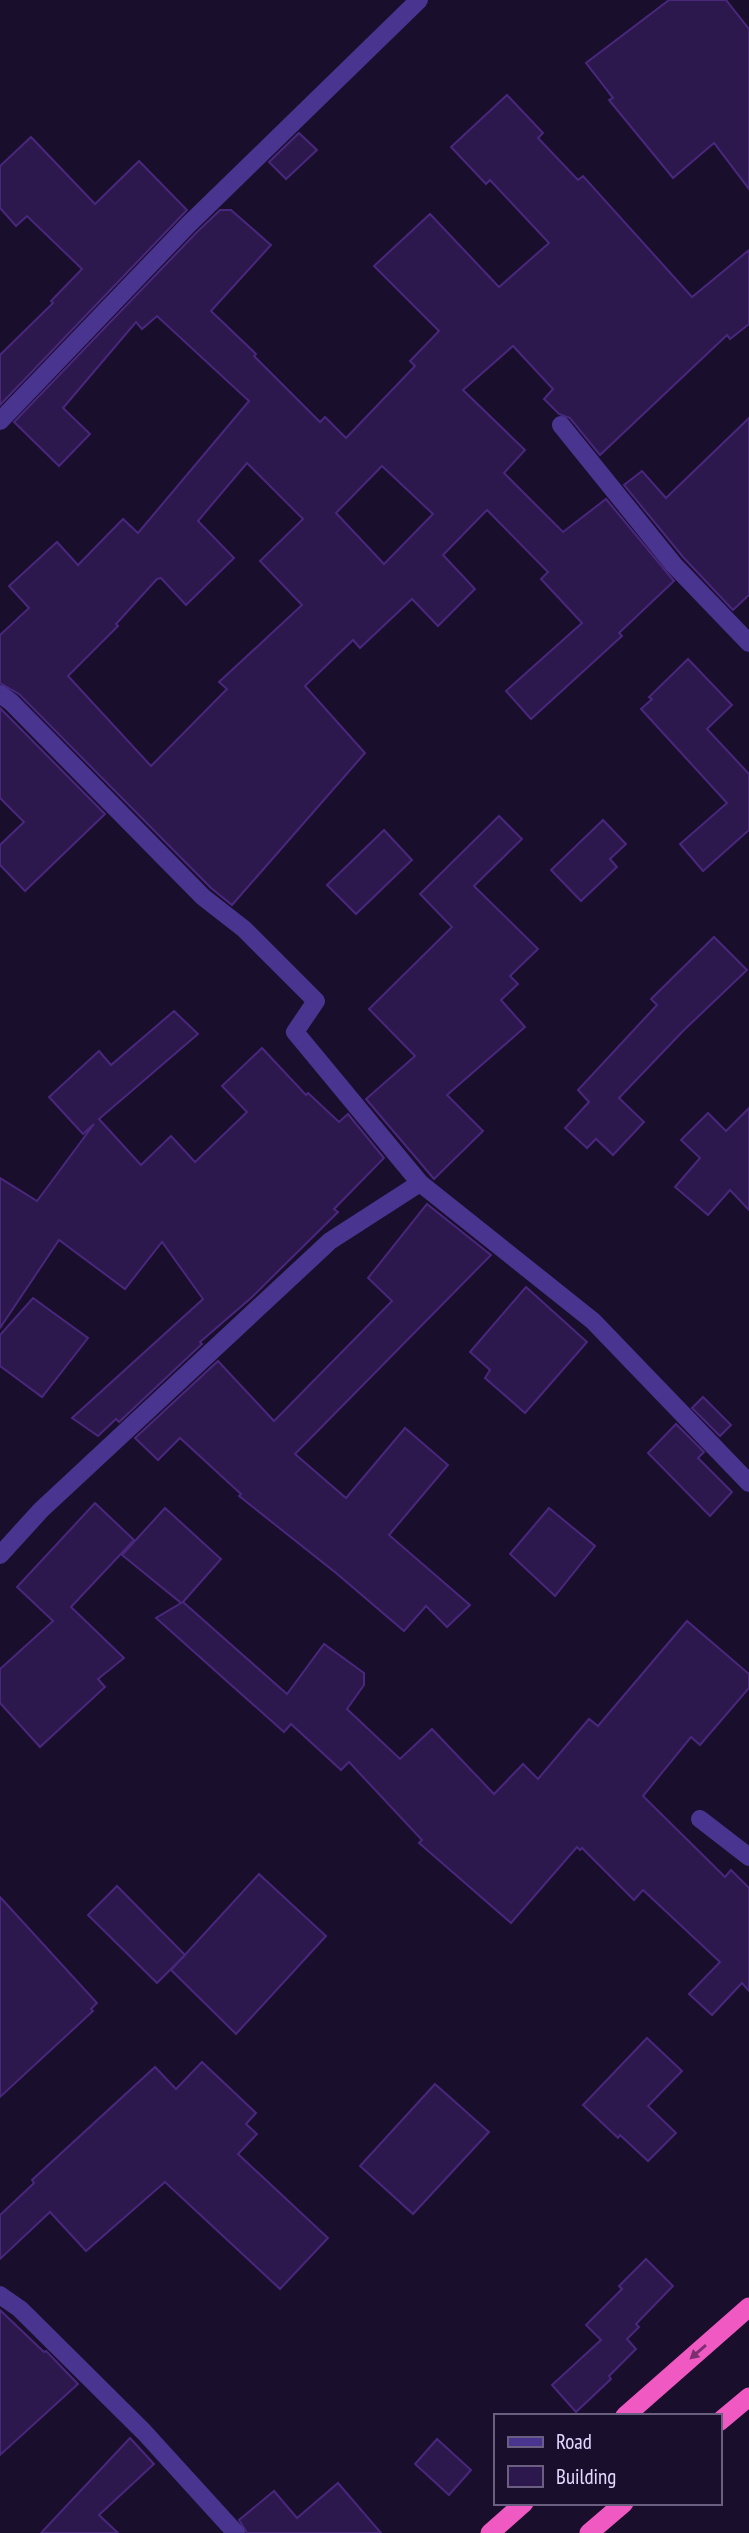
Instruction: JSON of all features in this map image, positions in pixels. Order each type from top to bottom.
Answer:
[{"type":"highway","points":[[627,2414],[749,2307]]},
{"type":"highway","points":[[721,2421],[749,2397]]},
{"type":"highway","points":[[490,2533],[522,2505]]},
{"type":"highway","points":[[589,2533],[622,2505]]},
{"type":"street","points":[[0,421],[188,225],[419,0]]},
{"type":"street","points":[[561,425],[674,565],[745,631]]},
{"type":"street","points":[[0,694],[11,702],[203,897],[244,929],[316,1001],[295,1032],[420,1183],[593,1321],[749,1483]]},
{"type":"street","points":[[0,1555],[41,1510],[330,1241],[420,1183]]},
{"type":"street","points":[[700,1819],[749,1857]]},
{"type":"street","points":[[0,2295],[20,2309],[144,2432],[236,2533]]},
{"type":"building","points":[[669,0],[726,0],[749,29],[749,189],[714,143],[673,178],[609,100],[613,98],[586,63]]},
{"type":"building","points":[[507,95],[543,133],[538,138],[578,180],[583,176],[692,297],[749,250],[749,324],[730,339],[727,335],[600,455],[570,418],[559,414],[544,399],[553,389],[513,346],[463,390],[525,450],[504,473],[563,532],[606,499],[674,581],[619,633],[622,636],[531,719],[506,691],[582,623],[541,579],[548,572],[487,510],[443,555],[475,589],[438,626],[412,599],[360,648],[353,640],[305,686],[365,753],[232,905],[211,888],[19,694],[0,683],[0,635],[29,608],[9,586],[57,542],[78,565],[123,519],[138,533],[249,401],[157,316],[142,329],[136,322],[63,408],[90,434],[59,466],[14,422],[196,233],[220,210],[231,210],[271,245],[211,311],[320,422],[325,417],[346,438],[415,366],[410,361],[439,331],[374,266],[430,214],[499,287],[549,243],[490,180],[486,184],[451,147]],"holes":[[[247,463],[303,519],[260,561],[302,605],[219,682],[227,689],[151,766],[68,676],[118,626],[116,624],[157,579],[161,578],[186,605],[234,558],[198,521]],[[382,466],[433,514],[384,564],[336,513]]]},
{"type":"building","points":[[299,133],[317,150],[286,179],[269,162]]},
{"type":"building","points":[[31,137],[95,204],[139,161],[187,210],[0,405],[0,355],[53,303],[51,301],[82,269],[27,216],[16,226],[0,208],[0,166]]},
{"type":"building","points":[[749,418],[749,595],[733,610],[683,557],[624,485],[642,471],[666,498]]},
{"type":"building","points":[[688,659],[732,705],[707,729],[749,774],[749,830],[703,871],[680,844],[727,803],[641,709],[652,699],[649,697]]},
{"type":"building","points":[[0,708],[105,814],[25,891],[0,865],[0,845],[24,822],[0,798]]},
{"type":"building","points":[[499,816],[522,839],[474,886],[538,949],[510,976],[518,984],[501,1000],[525,1027],[447,1095],[483,1131],[434,1179],[366,1099],[415,1056],[369,1009],[452,927],[420,894]]},
{"type":"building","points":[[603,820],[626,844],[610,859],[617,867],[581,901],[551,870]]},
{"type":"building","points":[[384,830],[412,860],[356,914],[327,885]]},
{"type":"building","points":[[714,937],[747,970],[683,1031],[619,1098],[644,1122],[613,1155],[596,1139],[587,1148],[565,1128],[589,1102],[578,1090],[657,1005],[651,999]]},
{"type":"building","points":[[174,1011],[198,1034],[99,1119],[141,1165],[171,1136],[195,1162],[247,1112],[222,1086],[262,1048],[306,1095],[308,1093],[339,1122],[348,1114],[384,1158],[334,1209],[338,1212],[251,1298],[200,1342],[202,1344],[119,1422],[116,1419],[98,1436],[72,1418],[203,1299],[162,1242],[125,1289],[59,1240],[0,1328],[0,1178],[37,1201],[94,1124],[83,1134],[49,1097],[99,1051],[111,1065]]},
{"type":"building","points":[[749,1108],[749,1210],[730,1190],[708,1215],[675,1187],[700,1158],[681,1140],[708,1113],[726,1131]]},
{"type":"building","points":[[427,1204],[491,1255],[295,1454],[346,1498],[405,1428],[448,1465],[389,1535],[470,1605],[447,1627],[426,1606],[404,1631],[239,1496],[241,1494],[180,1438],[158,1460],[135,1438],[218,1361],[274,1421],[392,1301],[368,1278]]},
{"type":"building","points":[[526,1287],[587,1342],[525,1413],[485,1378],[490,1370],[470,1352]]},
{"type":"building","points":[[33,1298],[88,1338],[42,1397],[0,1366],[0,1335]]},
{"type":"building","points":[[703,1397],[731,1425],[720,1436],[692,1408]]},
{"type":"building","points":[[676,1424],[704,1452],[698,1458],[732,1492],[710,1516],[648,1453]]},
{"type":"building","points":[[95,1503],[134,1540],[71,1607],[124,1658],[98,1679],[105,1687],[40,1747],[0,1703],[0,1669],[53,1621],[17,1587]]},
{"type":"building","points":[[165,1508],[221,1559],[183,1602],[287,1694],[324,1644],[364,1673],[364,1685],[347,1709],[400,1759],[432,1729],[494,1794],[523,1764],[538,1779],[589,1719],[598,1726],[687,1621],[749,1674],[749,1688],[700,1745],[691,1737],[643,1796],[725,1877],[731,1870],[749,1888],[749,1991],[742,1983],[712,2015],[689,1994],[720,1962],[643,1890],[634,1900],[582,1848],[580,1850],[577,1847],[511,1923],[419,1843],[422,1840],[349,1762],[341,1770],[291,1724],[284,1732],[156,1618],[181,1603],[122,1555]]},
{"type":"building","points":[[549,1508],[595,1546],[555,1596],[510,1554]]},
{"type":"building","points":[[259,1874],[326,1936],[236,2034],[171,1970]]},
{"type":"building","points":[[117,1886],[185,1955],[157,1983],[88,1915]]},
{"type":"building","points":[[0,1897],[97,2003],[91,2009],[93,2011],[0,2097]]},
{"type":"building","points":[[647,2038],[682,2071],[648,2106],[676,2133],[648,2161],[620,2135],[618,2138],[583,2105]]},
{"type":"building","points":[[202,2062],[256,2113],[246,2124],[257,2134],[238,2154],[328,2238],[280,2289],[165,2182],[86,2251],[50,2212],[0,2259],[0,2215],[34,2183],[32,2180],[155,2067],[176,2089]]},
{"type":"building","points":[[435,2084],[489,2132],[413,2214],[360,2166]]},
{"type":"building","points":[[646,2259],[673,2286],[636,2324],[639,2327],[627,2339],[636,2349],[609,2376],[611,2379],[576,2412],[552,2385],[601,2340],[586,2325],[622,2289],[619,2286]]},
{"type":"building","points":[[0,2310],[78,2384],[0,2455]]},
{"type":"building","points":[[130,2438],[154,2464],[99,2515],[118,2533],[41,2533]]},
{"type":"building","points":[[437,2439],[471,2470],[449,2495],[415,2464]]},
{"type":"building","points":[[338,2483],[381,2533],[247,2533],[239,2520],[274,2491],[297,2518]]}]
